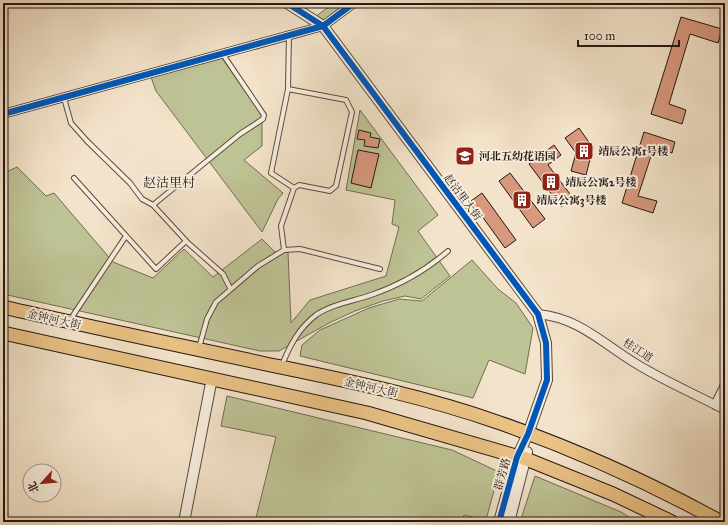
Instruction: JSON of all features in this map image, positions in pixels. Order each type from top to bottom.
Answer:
[{"type":"main road","name":"金钟河大街","points":[[3,307],[382,389],[471,414],[528,434],[627,473],[721,522]]},
{"type":"main road","points":[[3,333],[367,413],[522,458],[613,494],[672,522]]},
{"type":"street","points":[[3,114],[288,34],[323,26],[354,3]]},
{"type":"street","name":"赵沽里大街","points":[[291,4],[323,26],[538,314],[546,344],[547,380],[528,434]]},
{"type":"street","name":"桂江道","points":[[538,314],[555,316],[584,328],[635,363],[725,410]]},
{"type":"street","points":[[184,522],[212,378]]},
{"type":"street","points":[[715,405],[725,385]]},
{"type":"street","name":"群芳路","points":[[509,522],[528,434]]},
{"type":"street","name":"群芳路","points":[[499,522],[522,458]]},
{"type":"lane","points":[[288,34],[288,89],[272,173],[294,188]]},
{"type":"lane","points":[[153,205],[240,134],[263,119],[264,115],[222,53]]},
{"type":"lane","points":[[284,250],[281,226],[294,188],[299,185],[330,191],[336,186],[352,112],[346,100],[288,89]]},
{"type":"lane","points":[[64,97],[72,123],[87,141],[130,182],[142,199],[153,205],[186,241],[223,274],[230,288]]},
{"type":"lane","points":[[74,178],[156,269],[186,241]]},
{"type":"lane","points":[[68,322],[126,236]]},
{"type":"lane","points":[[199,350],[207,319],[216,302],[230,288],[258,266],[284,250],[300,249],[380,269]]},
{"type":"lane","points":[[281,367],[292,341],[302,328],[317,315],[389,289],[423,270],[448,251]]},
{"type":"green space","points":[[334,3],[347,3],[325,20],[315,17]]},
{"type":"green space","points":[[222,58],[262,115],[262,146],[244,160],[283,193],[278,199],[262,232],[156,91],[151,77]]},
{"type":"green space","points":[[360,110],[438,215],[418,231],[450,276],[421,299],[405,296],[383,301],[355,311],[329,323],[279,351],[260,351],[3,294],[3,177],[6,172],[17,167],[46,196],[54,193],[113,262],[153,278],[184,249],[213,277],[262,239],[275,252],[288,252],[291,323],[310,300],[386,276],[399,227],[392,224],[395,200],[346,190]]},
{"type":"green space","points":[[472,260],[498,289],[516,303],[533,328],[525,374],[489,360],[473,398],[300,356],[302,345],[320,330],[369,308],[399,299],[422,301]]},
{"type":"green space","points":[[227,396],[452,450],[499,472],[486,520],[464,515],[462,522],[255,522],[276,437],[221,426]]},
{"type":"green space","points":[[535,476],[621,512],[637,522],[520,522]]},
{"type":"building","points":[[681,17],[722,29],[718,43],[690,34],[669,104],[686,110],[682,124],[651,114]]},
{"type":"building","name":"靖辰公寓1号楼","points":[[579,128],[593,148],[586,175],[571,171],[576,153],[565,138]]},
{"type":"building","points":[[359,130],[371,133],[370,137],[380,139],[378,148],[364,146],[365,140],[357,139]]},
{"type":"building","points":[[644,132],[675,142],[672,153],[654,147],[638,196],[657,201],[653,213],[622,203]]},
{"type":"building","name":"靖辰公寓2号楼","points":[[554,145],[561,155],[548,165],[573,198],[561,207],[529,164]]},
{"type":"building","points":[[358,150],[379,154],[371,188],[351,183]]},
{"type":"building","name":"靖辰公寓3号楼","points":[[510,173],[545,219],[533,228],[499,181]]},
{"type":"building","points":[[482,193],[516,240],[505,248],[471,201]]},
{"type":"cycle path","points":[[287,3],[323,26],[538,314],[546,343],[547,380],[528,434],[517,457],[499,522]]},
{"type":"cycle path","points":[[3,114],[323,26],[354,3]]},
{"type":"place","name":"靖辰公寓1号楼","points":[[584,151]]},
{"type":"place","name":"河北五幼花语园","points":[[465,156]]},
{"type":"place","name":"靖辰公寓2号楼","points":[[551,182]]},
{"type":"place","name":"靖辰公寓3号楼","points":[[522,200]]},
{"type":"district","name":"赵沽里村","points":[[169,182]]}]
